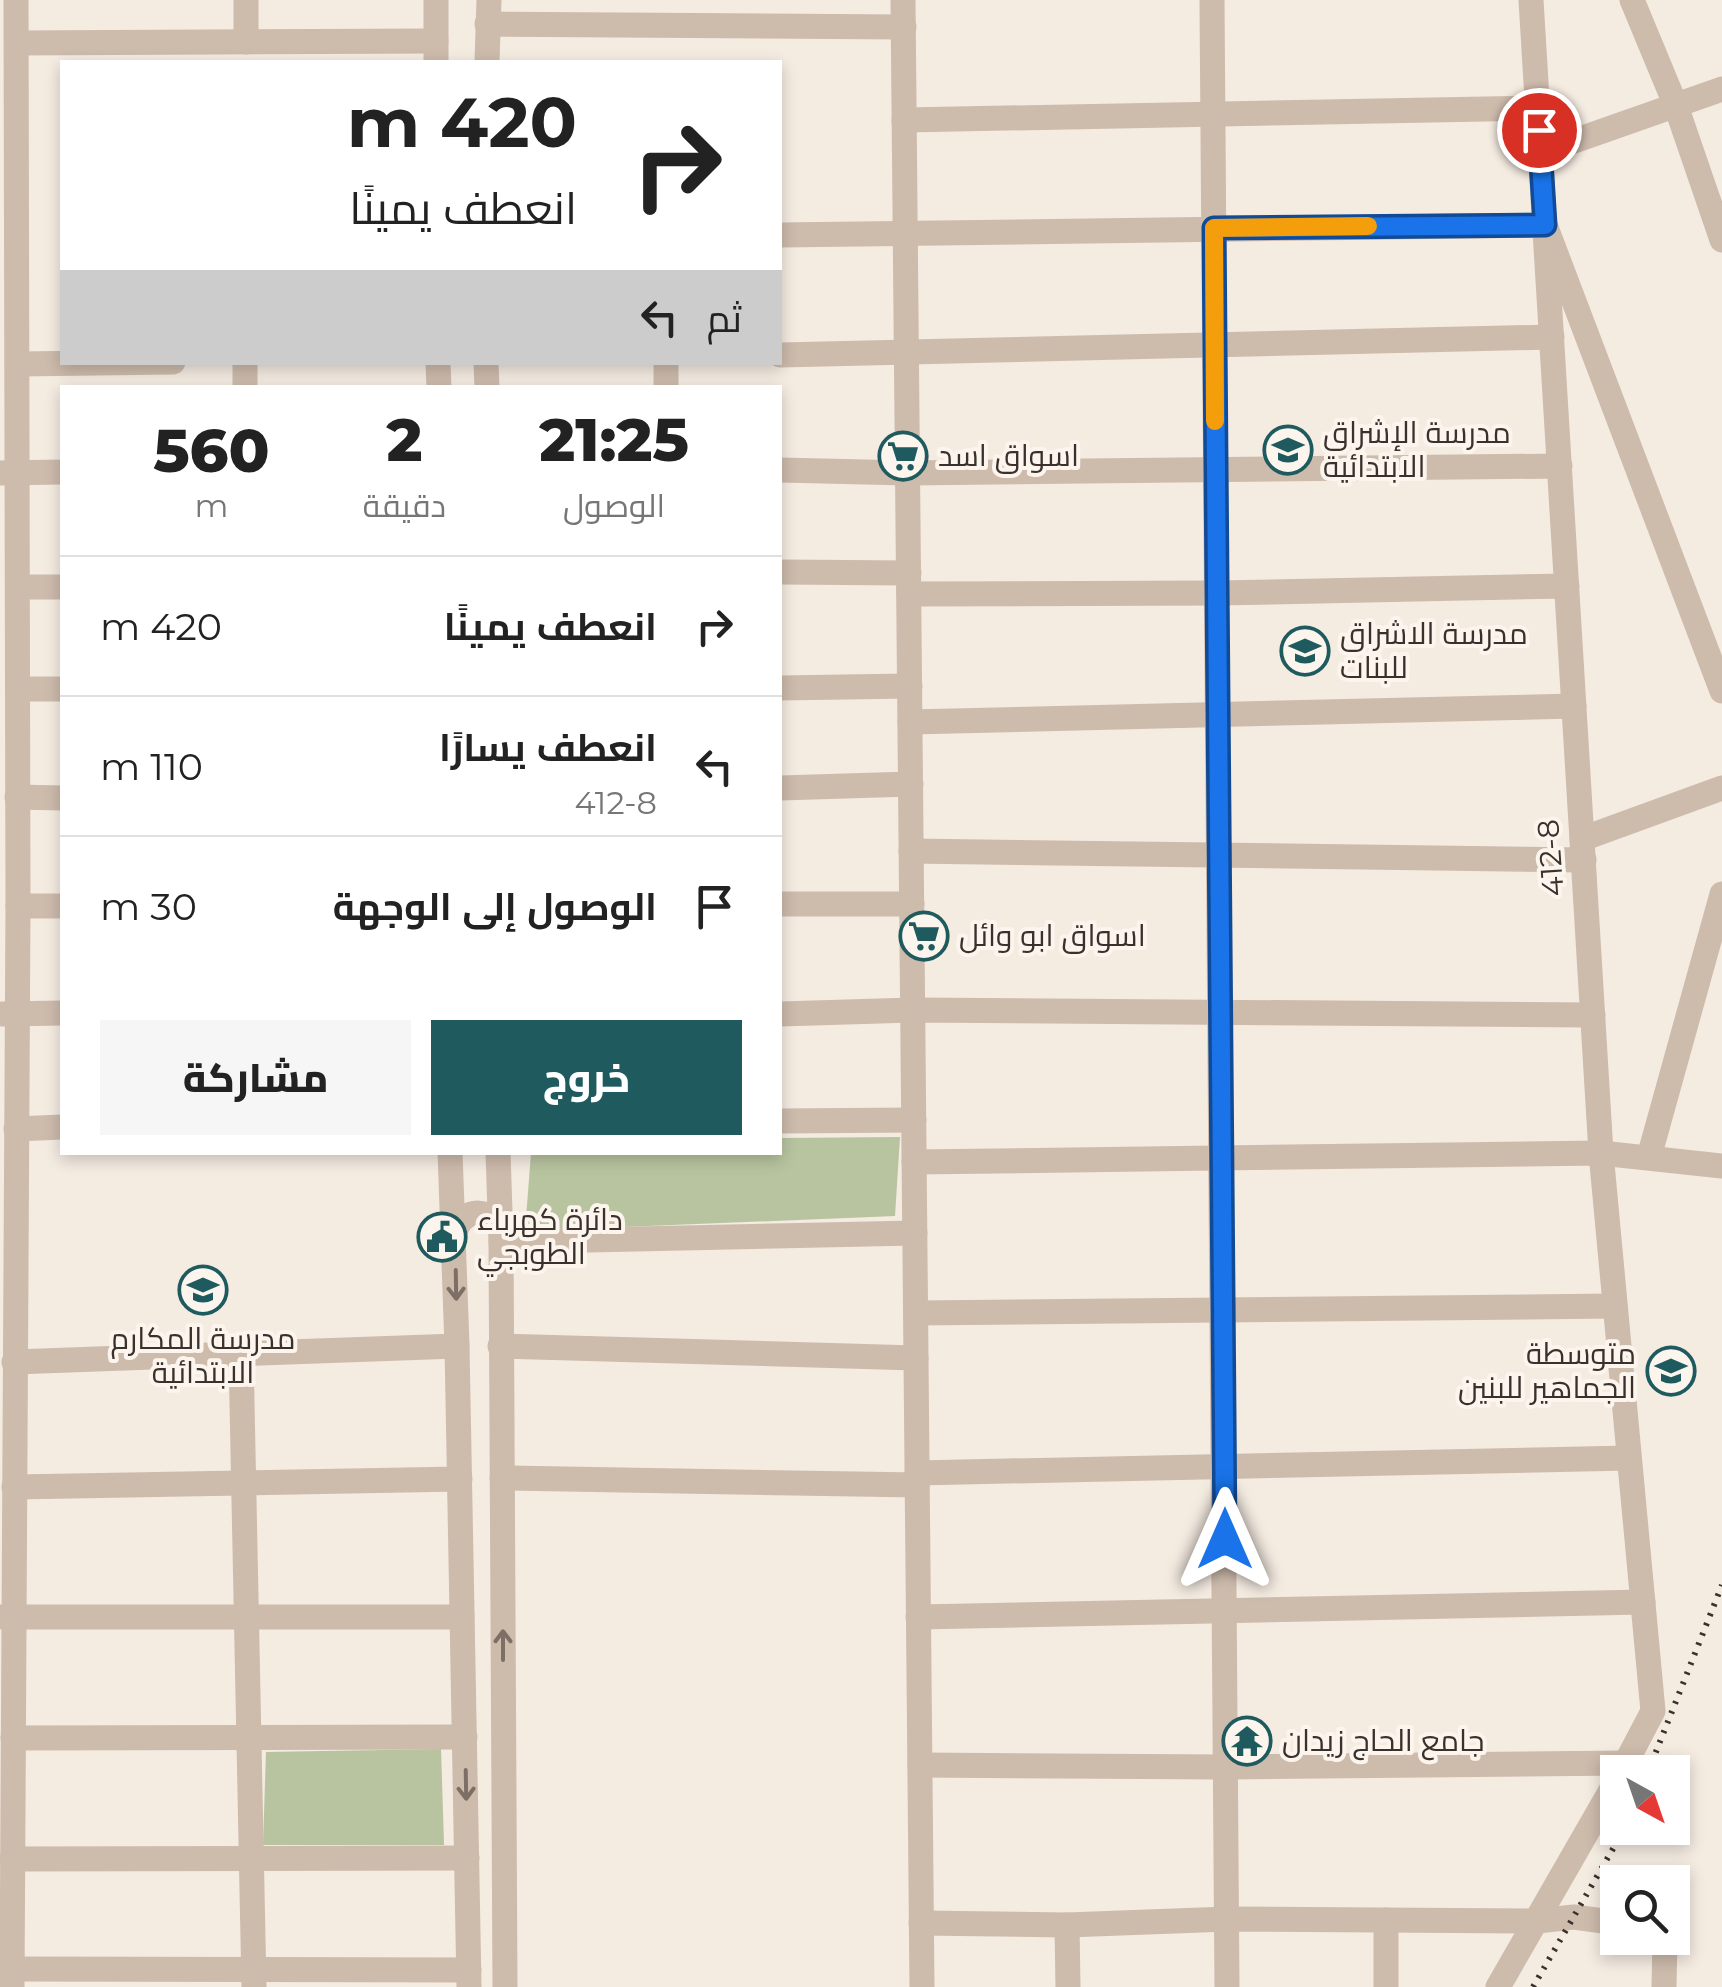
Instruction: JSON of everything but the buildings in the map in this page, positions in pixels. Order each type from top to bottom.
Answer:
[{"type":"street","points":[[16,0],[19,364],[9,473],[18,587],[18,906],[8,1013],[16,1129],[14,1487],[6,1616],[12,1738],[12,1978],[469,1978],[451,1155]]},
{"type":"street","points":[[246,0],[246,42]]},
{"type":"street","points":[[16,42],[246,42],[436,52],[436,0]]},
{"type":"street","points":[[904,0],[922,1987]]},
{"type":"street","points":[[1212,0],[1227,1987]]},
{"type":"street","name":"412-8","points":[[1531,0],[1602,1153],[1653,1710],[1629,1755]]},
{"type":"street","points":[[1632,0],[1676,106],[1722,240]]},
{"type":"street","points":[[487,60],[488,12],[667,13],[904,27]]},
{"type":"street","points":[[1540,153],[1722,89]]},
{"type":"street","points":[[904,120],[1538,108]]},
{"type":"street","points":[[782,235],[1545,225],[1722,691]]},
{"type":"street","points":[[782,355],[1552,338]]},
{"type":"street","points":[[19,364],[60,363]]},
{"type":"street","points":[[782,470],[1560,466]]},
{"type":"street","points":[[9,473],[60,472]]},
{"type":"street","points":[[782,572],[909,584],[1217,594],[1567,586]]},
{"type":"street","points":[[18,587],[60,587]]},
{"type":"street","points":[[782,688],[910,686]]},
{"type":"street","points":[[18,688],[60,689]]},
{"type":"street","points":[[910,722],[1574,706]]},
{"type":"street","points":[[782,788],[910,784]]},
{"type":"street","points":[[911,850],[1219,854],[1583,850],[1722,788]]},
{"type":"street","points":[[17,798],[60,798]]},
{"type":"street","points":[[1650,1157],[1722,894]]},
{"type":"street","points":[[782,904],[912,904]]},
{"type":"street","points":[[18,906],[60,906]]},
{"type":"street","points":[[782,1014],[912,1010],[1593,1015]]},
{"type":"street","points":[[8,1013],[60,1013]]},
{"type":"street","points":[[782,1122],[914,1120]]},
{"type":"street","points":[[16,1129],[60,1127]]},
{"type":"street","points":[[914,1162],[1602,1153],[1722,1166]]},
{"type":"street","points":[[454,1155],[465,1164],[486,1161],[493,1155]]},
{"type":"street","points":[[496,1155],[501,1234],[505,1987]]},
{"type":"street","points":[[454,1234],[460,1220],[474,1212],[490,1215],[501,1234]]},
{"type":"street","points":[[501,1234],[915,1233]]},
{"type":"street","points":[[916,1313],[1223,1313],[1616,1306]]},
{"type":"street","points":[[14,1362],[457,1346]]},
{"type":"street","points":[[500,1346],[916,1358]]},
{"type":"street","points":[[240,1354],[254,1978]]},
{"type":"street","points":[[502,1478],[917,1480],[1630,1458]]},
{"type":"street","points":[[14,1487],[460,1479]]},
{"type":"street","points":[[918,1617],[1643,1602]]},
{"type":"street","points":[[6,1616],[462,1617]]},
{"type":"street","points":[[464,1705],[503,1703]]},
{"type":"street","points":[[12,1738],[465,1737]]},
{"type":"street","points":[[920,1765],[1600,1771]]},
{"type":"street","points":[[1498,1987],[1600,1808]]},
{"type":"street","points":[[12,1858],[467,1858]]},
{"type":"street","points":[[921,1923],[1067,1925],[1228,1918],[1600,1921]]},
{"type":"street","points":[[1386,1920],[1386,1987]]},
{"type":"street","points":[[1067,1925],[1068,1987]]},
{"type":"street","points":[[1664,1987],[1665,1955]]},
{"type":"green space","points":[[900,1137],[895,1216],[525,1231],[531,1155],[782,1155],[782,1138]]},
{"type":"green space","points":[[441,1749],[444,1845],[263,1845],[266,1752]]},
{"type":"railway","points":[[1655,1755],[1722,1585]]},
{"type":"railway","points":[[1533,1987],[1615,1845]]},
{"type":"slow traffic","points":[[1215,421],[1214,228],[1368,226]]},
{"type":"place","name":"مدرسة الإشراق الابتدائية","points":[[1288,450]]},
{"type":"place","name":"اسواق اسد","points":[[903,456]]},
{"type":"place","name":"مدرسة الاشراق للبنات","points":[[1305,651]]},
{"type":"place","name":"اسواق ابو وائل","points":[[924,936]]},
{"type":"place","name":"دائرة كهرباء الطوبجي","points":[[442,1237]]},
{"type":"place","name":"مدرسة المكارم الابتدائية","points":[[203,1290]]},
{"type":"place","name":"متوسطة الجماهير للبنين","points":[[1671,1371]]},
{"type":"place","name":"جامع الحاج زيدان","points":[[1247,1741]]},
{"type":"route","points":[[1225,1539],[1214,228],[1545,225],[1539,130]]}]
